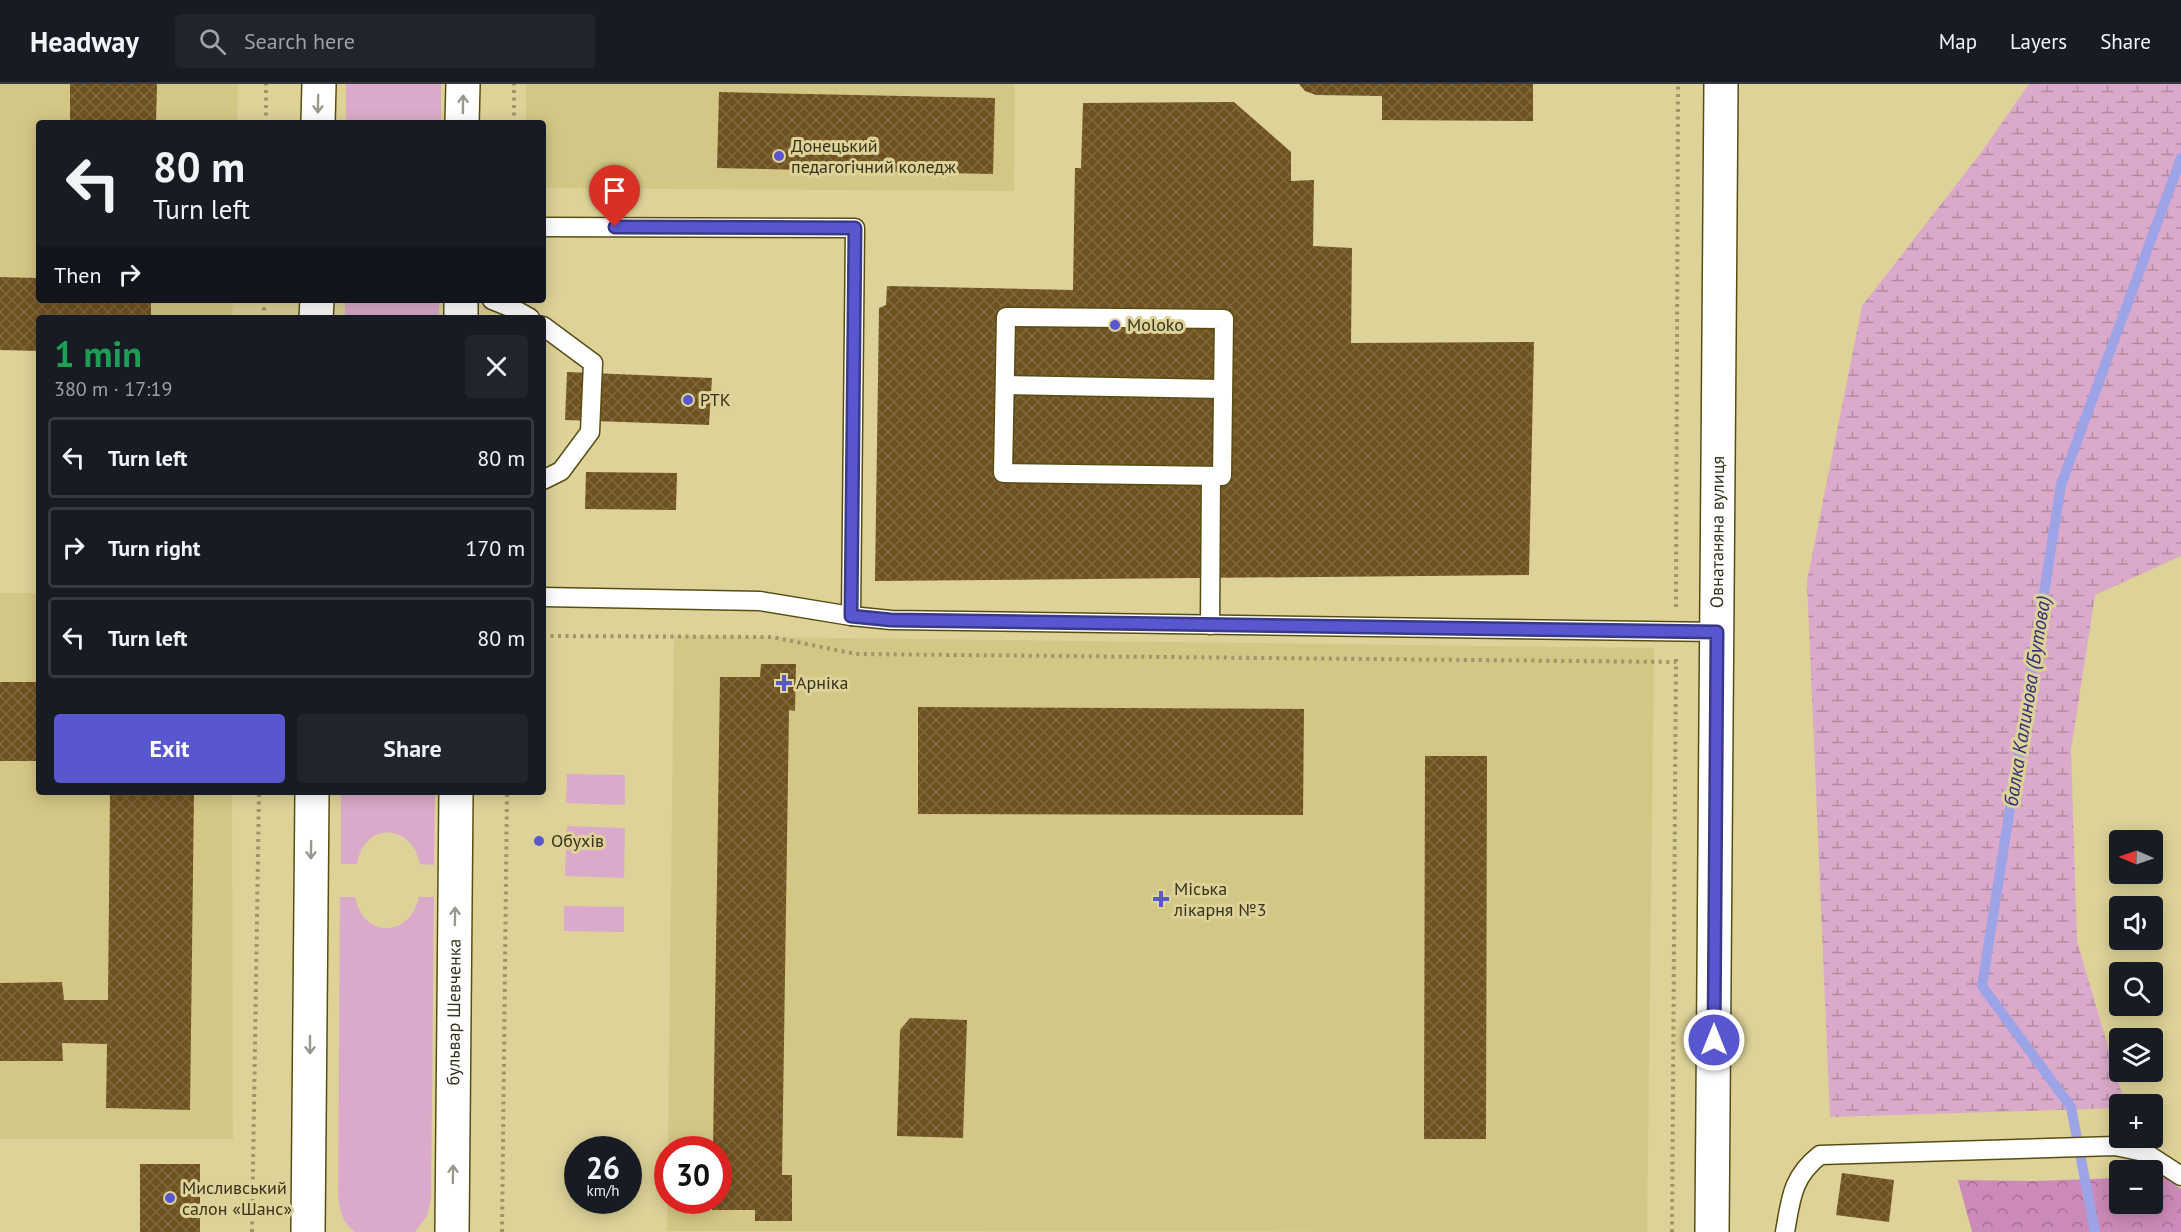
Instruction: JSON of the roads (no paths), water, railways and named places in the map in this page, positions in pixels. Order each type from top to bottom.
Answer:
[{"type":"street","points":[[318,120],[319,84]]},
{"type":"street","points":[[462,120],[463,84]]},
{"type":"street","name":"Овнатаняна вулиця","points":[[1712,1232],[1721,84]]},
{"type":"street","points":[[308,1232],[312,795]]},
{"type":"street","name":"бульвар Шевченка","points":[[452,1232],[456,795]]},
{"type":"lane","points":[[546,227],[855,228],[851,616]]},
{"type":"lane","points":[[500,303],[525,315]]},
{"type":"lane","points":[[1006,317],[1224,319],[1223,389],[1222,476],[1004,473],[1006,317]]},
{"type":"lane","points":[[546,328],[593,363],[591,432],[561,471],[546,478]]},
{"type":"lane","points":[[1005,385],[1223,389]]},
{"type":"lane","points":[[1210,625],[1211,476]]},
{"type":"lane","points":[[546,597],[760,601],[891,620],[1717,632]]},
{"type":"lane","points":[[1785,1232],[1793,1186],[1806,1166],[1820,1155],[2115,1146],[2144,1152],[2181,1176]]},
{"type":"waterway","name":"балка Калинова (Бутова)","points":[[2095,1232],[2071,1107],[1982,986],[2061,485],[2181,158]]},
{"type":"place","name":"Донецький педагогічний коледж","points":[[779,156]]},
{"type":"place","name":"Moloko","points":[[1115,325]]},
{"type":"place","name":"РТК","points":[[688,400]]},
{"type":"place","name":"Арніка","points":[[784,683]]},
{"type":"place","name":"Обухів","points":[[539,841]]},
{"type":"place","name":"Міська лікарня №3","points":[[1161,899]]},
{"type":"place","name":"Мисливський салон «Шанс»","points":[[170,1198]]}]
